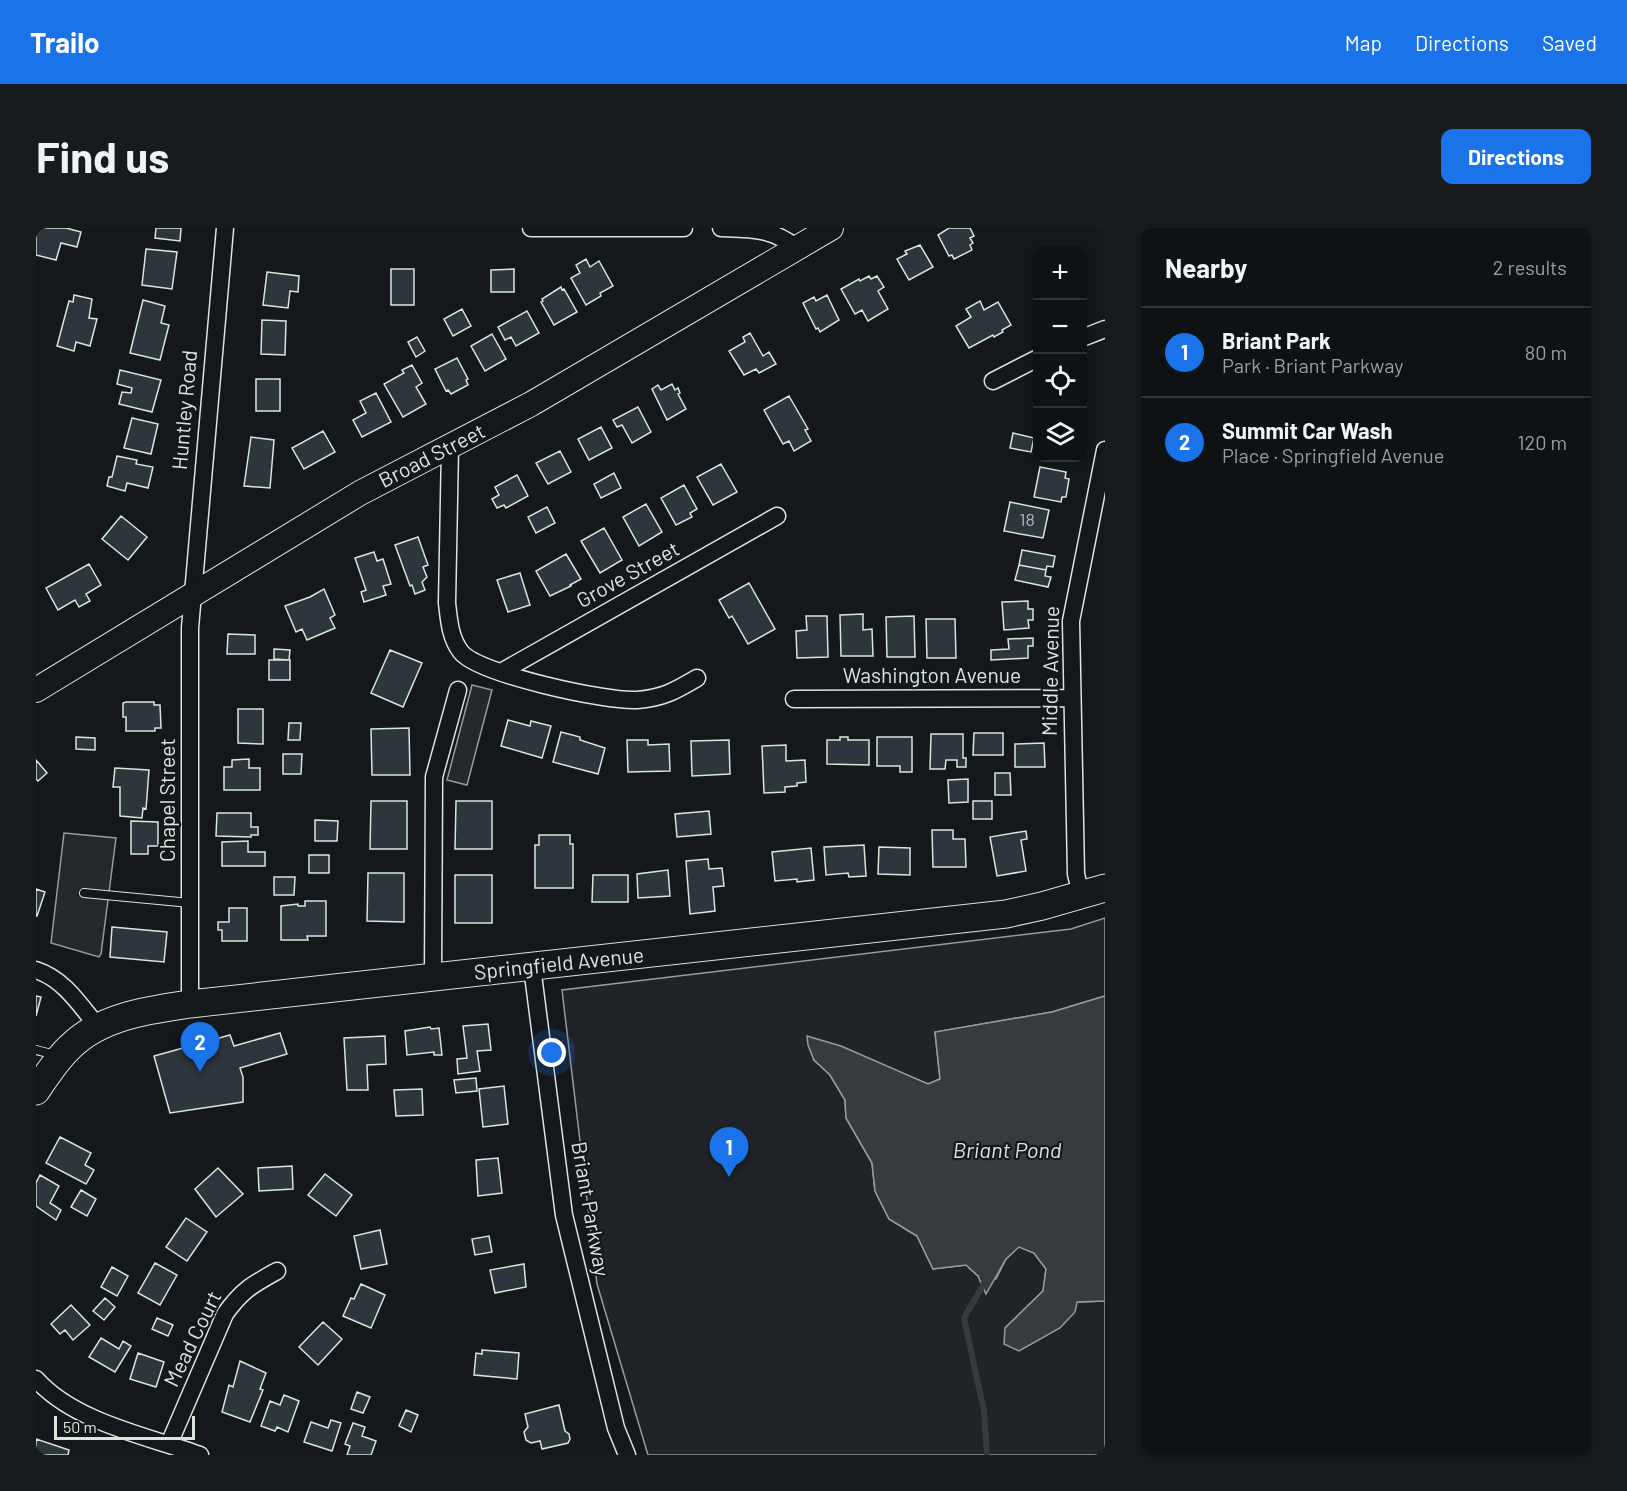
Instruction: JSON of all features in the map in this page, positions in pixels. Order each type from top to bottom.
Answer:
[{"type":"main road","name":"Broad Street","points":[[36,690],[360,493],[531,404],[831,228]]},
{"type":"main road","name":"Springfield Avenue","points":[[38,1086],[70,1046],[98,1027],[147,1010],[1006,914],[1093,891]]},
{"type":"street","name":"Huntley Road","points":[[191,596],[225,228]]},
{"type":"street","points":[[531,228],[684,228]]},
{"type":"street","points":[[721,228],[771,232],[783,237],[797,248]]},
{"type":"street","points":[[1087,336],[1105,329]]},
{"type":"street","points":[[993,381],[1033,361]]},
{"type":"street","points":[[450,447],[447,603],[453,638],[462,653],[478,664],[501,672],[585,694],[635,700],[670,694],[697,678]]},
{"type":"street","name":"Middle Avenue","points":[[1093,891],[1076,874],[1071,621],[1105,450]]},
{"type":"street","name":"Grove Street","points":[[501,672],[777,516]]},
{"type":"street","name":"Chapel Street","points":[[190,1004],[191,596]]},
{"type":"street","points":[[433,978],[434,777],[458,690]]},
{"type":"street","name":"Washington Avenue","points":[[794,699],[1071,698]]},
{"type":"street","name":"Briant Parkway","points":[[532,967],[564,1215],[616,1428],[627,1455]]},
{"type":"street","points":[[36,970],[64,986],[98,1027]]},
{"type":"street","name":"Mead Court","points":[[169,1444],[225,1314],[238,1295],[277,1271]]},
{"type":"street","points":[[36,1379],[60,1401],[84,1416],[200,1455]]},
{"type":"lane","points":[[84,893],[190,903]]},
{"type":"lane","points":[[36,1050],[62,1056]]},
{"type":"shaded area","points":[[472,685],[492,690],[467,785],[447,780]]},
{"type":"shaded area","points":[[64,833],[116,838],[99,957],[51,943]]},
{"type":"shaded area","points":[[1105,918],[1105,996],[1052,1012],[935,1032],[940,1079],[928,1084],[892,1070],[814,1060],[830,1075],[845,1100],[846,1118],[872,1163],[875,1191],[889,1219],[917,1236],[933,1269],[966,1265],[978,1276],[996,1279],[1006,1259],[1019,1246],[1034,1253],[1046,1269],[1043,1291],[1005,1328],[1077,1302],[1105,1301],[1105,1455],[648,1455],[597,1284],[562,990],[1071,929]]},
{"type":"water","name":"Briant Pond","points":[[1105,996],[1105,1301],[1077,1302],[1075,1312],[1060,1328],[1019,1351],[1004,1344],[1005,1328],[1043,1291],[1046,1269],[1034,1253],[1019,1247],[1006,1259],[986,1294],[978,1276],[966,1265],[933,1269],[917,1236],[889,1219],[875,1191],[872,1163],[846,1118],[845,1100],[830,1075],[814,1060],[807,1036],[841,1046],[928,1084],[940,1079],[935,1032],[1052,1012]]},
{"type":"building","points":[[36,228],[66,228],[81,232],[77,247],[61,243],[56,260],[36,255]]},
{"type":"building","points":[[156,228],[181,228],[180,241],[155,238]]},
{"type":"building","points":[[949,228],[970,228],[974,236],[970,238],[973,243],[970,245],[972,250],[954,259],[952,255],[949,256],[938,235]]},
{"type":"building","points":[[920,245],[933,267],[909,280],[897,259],[907,254],[905,251]]},
{"type":"building","points":[[146,249],[177,252],[172,289],[142,285]]},
{"type":"building","points":[[586,259],[590,267],[599,261],[613,286],[586,305],[571,278],[580,273],[576,265]]},
{"type":"building","points":[[391,269],[414,269],[414,305],[391,305]]},
{"type":"building","points":[[514,269],[514,292],[491,292],[491,270]]},
{"type":"building","points":[[267,272],[299,276],[298,292],[290,291],[288,308],[263,305]]},
{"type":"building","points":[[869,276],[871,279],[877,276],[884,287],[878,291],[888,309],[868,321],[862,310],[855,314],[841,289]]},
{"type":"building","points":[[561,287],[577,312],[554,325],[541,302]]},
{"type":"building","points":[[74,295],[92,299],[89,318],[97,319],[90,346],[76,342],[74,351],[57,346],[69,301],[73,302]]},
{"type":"building","points":[[827,295],[839,320],[820,332],[818,328],[816,329],[803,303],[814,297],[816,301]]},
{"type":"building","points":[[143,300],[165,306],[161,323],[169,325],[160,360],[130,353]]},
{"type":"building","points":[[980,301],[984,310],[998,302],[1011,325],[994,337],[993,335],[969,348],[956,326],[971,317],[966,309]]},
{"type":"building","points":[[462,309],[471,326],[453,336],[444,319]]},
{"type":"building","points":[[527,311],[539,333],[516,346],[511,337],[505,340],[498,327]]},
{"type":"building","points":[[262,320],[286,321],[285,355],[261,354]]},
{"type":"building","points":[[750,333],[763,356],[769,352],[776,364],[759,373],[756,369],[744,375],[729,351],[745,342],[743,337]]},
{"type":"building","points":[[492,334],[506,359],[485,371],[471,346]]},
{"type":"building","points":[[417,337],[425,351],[416,357],[408,342]]},
{"type":"building","points":[[457,358],[468,379],[466,380],[468,385],[451,394],[448,390],[446,391],[435,369]]},
{"type":"building","points":[[412,365],[422,383],[416,387],[426,404],[403,417],[384,384],[404,373],[402,370]]},
{"type":"building","points":[[120,370],[161,380],[152,412],[119,404],[122,392],[131,393],[132,388],[117,384]]},
{"type":"building","points":[[256,379],[280,379],[280,411],[256,411]]},
{"type":"building","points":[[672,384],[675,390],[678,388],[680,393],[678,394],[686,409],[667,420],[652,389],[658,385],[661,390]]},
{"type":"building","points":[[376,393],[391,422],[362,437],[353,420],[366,413],[360,401]]},
{"type":"building","points":[[789,396],[808,429],[805,430],[811,441],[794,451],[789,441],[783,444],[764,410]]},
{"type":"building","points":[[638,407],[651,432],[632,443],[622,425],[617,427],[613,420]]},
{"type":"building","points":[[132,418],[158,424],[151,454],[124,448]]},
{"type":"building","points":[[601,427],[612,448],[589,460],[578,439]]},
{"type":"building","points":[[323,431],[335,452],[304,469],[292,448]]},
{"type":"building","points":[[1013,433],[1033,438],[1031,452],[1010,448]]},
{"type":"building","points":[[251,437],[274,440],[270,488],[244,486]]},
{"type":"building","points":[[560,451],[571,472],[548,484],[536,463]]},
{"type":"building","points":[[117,456],[137,460],[136,464],[153,467],[148,488],[127,483],[125,491],[107,486],[109,477],[112,477]]},
{"type":"building","points":[[721,464],[737,492],[713,505],[697,477]]},
{"type":"building","points":[[1040,467],[1066,472],[1065,478],[1069,479],[1066,497],[1062,497],[1061,502],[1034,497]]},
{"type":"building","points":[[614,473],[621,488],[601,498],[594,484]]},
{"type":"building","points":[[517,475],[528,496],[506,508],[504,505],[497,508],[492,499],[499,495],[495,487]]},
{"type":"building","points":[[684,485],[697,509],[690,513],[692,517],[676,525],[661,498]]},
{"type":"building","points":[[1010,502],[1049,510],[1043,538],[1004,531]]},
{"type":"building","points":[[646,504],[662,532],[639,546],[623,517]]},
{"type":"building","points":[[547,507],[555,523],[536,533],[528,517]]},
{"type":"building","points":[[121,516],[147,537],[128,560],[102,539]]},
{"type":"building","points":[[604,528],[622,560],[600,573],[581,541]]},
{"type":"building","points":[[418,537],[428,565],[423,567],[427,577],[422,582],[425,590],[415,594],[395,545]]},
{"type":"building","points":[[1022,550],[1055,556],[1053,567],[1047,566],[1046,570],[1019,565]]},
{"type":"building","points":[[374,552],[377,561],[383,559],[391,584],[383,586],[386,595],[364,602],[361,592],[366,590],[355,558]]},
{"type":"building","points":[[566,554],[581,579],[550,596],[536,571]]},
{"type":"building","points":[[89,564],[101,585],[86,594],[90,601],[79,607],[75,600],[58,610],[46,588]]},
{"type":"building","points":[[1019,565],[1046,570],[1045,576],[1051,577],[1048,587],[1015,580]]},
{"type":"building","points":[[520,573],[530,605],[508,612],[497,580]]},
{"type":"building","points":[[749,583],[775,629],[748,644],[732,616],[729,618],[719,600]]},
{"type":"building","points":[[324,589],[335,615],[330,618],[335,628],[307,640],[302,629],[296,632],[285,606]]},
{"type":"building","points":[[1028,601],[1028,609],[1033,609],[1033,620],[1028,620],[1029,628],[1004,630],[1002,602]]},
{"type":"building","points":[[863,614],[863,630],[872,629],[873,656],[841,656],[840,615]]},
{"type":"building","points":[[806,616],[827,616],[828,657],[797,658],[796,631],[807,630]]},
{"type":"building","points":[[914,616],[915,657],[887,657],[886,617]]},
{"type":"building","points":[[926,619],[955,619],[956,658],[927,658]]},
{"type":"building","points":[[228,634],[255,635],[255,654],[227,654]]},
{"type":"building","points":[[1033,638],[1033,646],[1028,646],[1028,658],[991,660],[991,650],[1009,649],[1008,639]]},
{"type":"building","points":[[274,649],[290,650],[289,660],[274,659]]},
{"type":"building","points":[[390,650],[422,663],[403,707],[371,693]]},
{"type":"building","points":[[269,660],[290,660],[290,680],[269,680]]},
{"type":"building","points":[[154,702],[154,705],[160,705],[161,728],[155,728],[155,731],[126,731],[123,703]]},
{"type":"building","points":[[238,709],[263,709],[263,744],[238,743]]},
{"type":"building","points":[[508,720],[530,726],[531,721],[551,726],[542,758],[501,746]]},
{"type":"building","points":[[289,723],[301,723],[300,740],[288,740]]},
{"type":"building","points":[[409,728],[410,775],[372,775],[371,729]]},
{"type":"building","points":[[561,732],[605,748],[598,774],[553,762]]},
{"type":"building","points":[[974,733],[1003,733],[1003,755],[973,755]]},
{"type":"building","points":[[931,734],[963,734],[963,758],[966,758],[966,767],[957,767],[957,760],[946,760],[945,769],[930,769]]},
{"type":"building","points":[[76,737],[95,738],[95,750],[76,749]]},
{"type":"building","points":[[840,737],[848,737],[848,740],[869,740],[869,765],[827,764],[827,740],[840,740]]},
{"type":"building","points":[[877,737],[912,737],[912,772],[900,772],[900,766],[877,766]]},
{"type":"building","points":[[627,740],[648,740],[648,745],[669,744],[670,771],[628,772]]},
{"type":"building","points":[[729,740],[730,774],[692,776],[691,741]]},
{"type":"building","points":[[1044,743],[1045,767],[1015,767],[1015,744]]},
{"type":"building","points":[[786,745],[786,761],[805,760],[806,782],[797,783],[797,786],[785,787],[785,792],[764,793],[762,746]]},
{"type":"building","points":[[283,754],[302,754],[301,774],[283,774]]},
{"type":"building","points":[[249,759],[249,768],[260,768],[260,790],[224,790],[224,767],[232,767],[232,760]]},
{"type":"building","points":[[36,760],[47,773],[38,781],[36,779]]},
{"type":"building","points":[[115,768],[149,770],[146,809],[143,808],[142,818],[120,816],[120,787],[113,787]]},
{"type":"building","points":[[995,773],[1010,773],[1011,795],[995,795]]},
{"type":"building","points":[[968,779],[968,802],[949,803],[948,780]]},
{"type":"building","points":[[371,801],[407,801],[407,849],[370,849]]},
{"type":"building","points":[[456,801],[492,801],[492,849],[455,849]]},
{"type":"building","points":[[973,801],[992,801],[992,819],[973,819]]},
{"type":"building","points":[[709,811],[711,834],[677,837],[675,814]]},
{"type":"building","points":[[217,813],[251,813],[251,827],[258,827],[258,835],[251,835],[251,837],[216,836]]},
{"type":"building","points":[[315,820],[338,821],[337,841],[315,841]]},
{"type":"building","points":[[131,821],[158,822],[158,846],[148,846],[148,854],[131,854]]},
{"type":"building","points":[[932,830],[953,830],[953,839],[965,839],[966,867],[933,867]]},
{"type":"building","points":[[1026,831],[1027,839],[1021,840],[1026,871],[997,876],[990,837]]},
{"type":"building","points":[[539,835],[570,835],[570,844],[573,844],[573,888],[535,888],[535,845],[539,845]]},
{"type":"building","points":[[248,841],[248,852],[265,852],[265,866],[222,866],[222,842]]},
{"type":"building","points":[[864,845],[866,876],[849,877],[848,873],[826,875],[824,847]]},
{"type":"building","points":[[879,847],[910,848],[910,875],[878,874]]},
{"type":"building","points":[[811,848],[814,880],[775,881],[772,852]]},
{"type":"building","points":[[309,855],[329,855],[329,873],[309,873]]},
{"type":"building","points":[[708,859],[709,869],[722,868],[724,886],[713,887],[715,911],[690,914],[686,861]]},
{"type":"building","points":[[668,870],[670,896],[638,898],[637,874]]},
{"type":"building","points":[[368,873],[404,873],[404,922],[367,921]]},
{"type":"building","points":[[455,875],[492,875],[492,923],[455,923]]},
{"type":"building","points":[[593,875],[628,875],[628,902],[592,902]]},
{"type":"building","points":[[274,877],[295,877],[294,895],[274,895]]},
{"type":"building","points":[[36,889],[45,892],[37,916],[36,916]]},
{"type":"building","points":[[305,901],[326,901],[326,936],[307,936],[308,940],[281,940],[281,906],[298,904],[298,906],[305,906]]},
{"type":"building","points":[[229,908],[247,908],[247,941],[222,941],[222,930],[218,930],[218,922],[229,922]]},
{"type":"building","points":[[112,927],[167,932],[164,962],[110,957]]},
{"type":"building","points":[[36,996],[41,997],[36,1016]]},
{"type":"building","points":[[488,1024],[491,1050],[477,1051],[480,1071],[458,1074],[457,1059],[467,1058],[463,1026]]},
{"type":"building","points":[[430,1027],[431,1029],[439,1028],[442,1055],[434,1055],[434,1052],[407,1055],[405,1031]]},
{"type":"building","points":[[280,1033],[287,1054],[240,1068],[243,1077],[243,1102],[170,1113],[154,1056],[230,1035],[234,1046]]},
{"type":"building","points":[[385,1036],[386,1064],[367,1065],[368,1090],[347,1090],[344,1038]]},
{"type":"building","points":[[476,1078],[477,1091],[456,1093],[454,1080]]},
{"type":"building","points":[[504,1086],[508,1124],[483,1127],[479,1089]]},
{"type":"building","points":[[422,1089],[423,1115],[396,1116],[394,1090]]},
{"type":"building","points":[[60,1137],[91,1153],[85,1165],[94,1170],[86,1184],[46,1163]]},
{"type":"building","points":[[498,1158],[502,1193],[478,1196],[476,1160]]},
{"type":"building","points":[[292,1166],[293,1189],[259,1191],[258,1168]]},
{"type":"building","points":[[218,1168],[243,1194],[216,1217],[195,1189]]},
{"type":"building","points":[[325,1174],[352,1195],[336,1216],[308,1195]]},
{"type":"building","points":[[40,1175],[59,1186],[50,1203],[61,1210],[56,1220],[36,1206],[36,1183]]},
{"type":"building","points":[[81,1190],[96,1199],[87,1216],[71,1207]]},
{"type":"building","points":[[186,1218],[207,1232],[187,1261],[166,1247]]},
{"type":"building","points":[[380,1230],[387,1264],[361,1269],[354,1236]]},
{"type":"building","points":[[489,1236],[492,1252],[475,1255],[472,1239]]},
{"type":"building","points":[[155,1263],[177,1275],[160,1305],[138,1293]]},
{"type":"building","points":[[524,1264],[526,1287],[495,1293],[490,1270]]},
{"type":"building","points":[[112,1267],[128,1276],[117,1296],[101,1287]]},
{"type":"building","points":[[361,1284],[385,1295],[371,1328],[343,1316],[351,1298],[354,1299]]},
{"type":"building","points":[[105,1298],[115,1307],[104,1320],[93,1311]]},
{"type":"building","points":[[71,1305],[90,1325],[73,1340],[65,1330],[60,1334],[51,1324]]},
{"type":"building","points":[[157,1318],[173,1325],[168,1336],[152,1329]]},
{"type":"building","points":[[323,1322],[342,1339],[318,1365],[299,1347]]},
{"type":"building","points":[[101,1338],[119,1349],[123,1341],[131,1346],[115,1372],[89,1357]]},
{"type":"building","points":[[482,1350],[519,1353],[517,1379],[474,1375],[476,1353],[482,1354]]},
{"type":"building","points":[[138,1353],[164,1362],[156,1387],[130,1379]]},
{"type":"building","points":[[240,1361],[266,1373],[260,1389],[263,1390],[250,1422],[222,1412],[229,1385],[233,1387]]},
{"type":"building","points":[[357,1392],[370,1397],[363,1413],[351,1409]]},
{"type":"building","points":[[284,1395],[299,1401],[288,1432],[277,1427],[275,1431],[261,1426],[270,1401],[280,1405]]},
{"type":"building","points":[[559,1405],[565,1431],[569,1434],[568,1443],[542,1449],[540,1441],[531,1443],[526,1440],[524,1432],[528,1427],[525,1414]]},
{"type":"building","points":[[406,1410],[418,1415],[411,1432],[399,1426]]},
{"type":"building","points":[[331,1420],[341,1423],[332,1451],[304,1442],[311,1422],[328,1428]]},
{"type":"building","points":[[353,1423],[365,1427],[362,1436],[376,1441],[371,1455],[347,1455],[350,1446],[345,1444]]},
{"type":"building","points":[[36,1439],[69,1450],[68,1455],[36,1455]]},
{"type":"waterway","points":[[986,1280],[964,1318],[984,1411],[987,1455]]},
{"type":"place","name":"Summit Car Wash","points":[[200,1072]]},
{"type":"place","name":"Briant Park","points":[[729,1177]]}]
